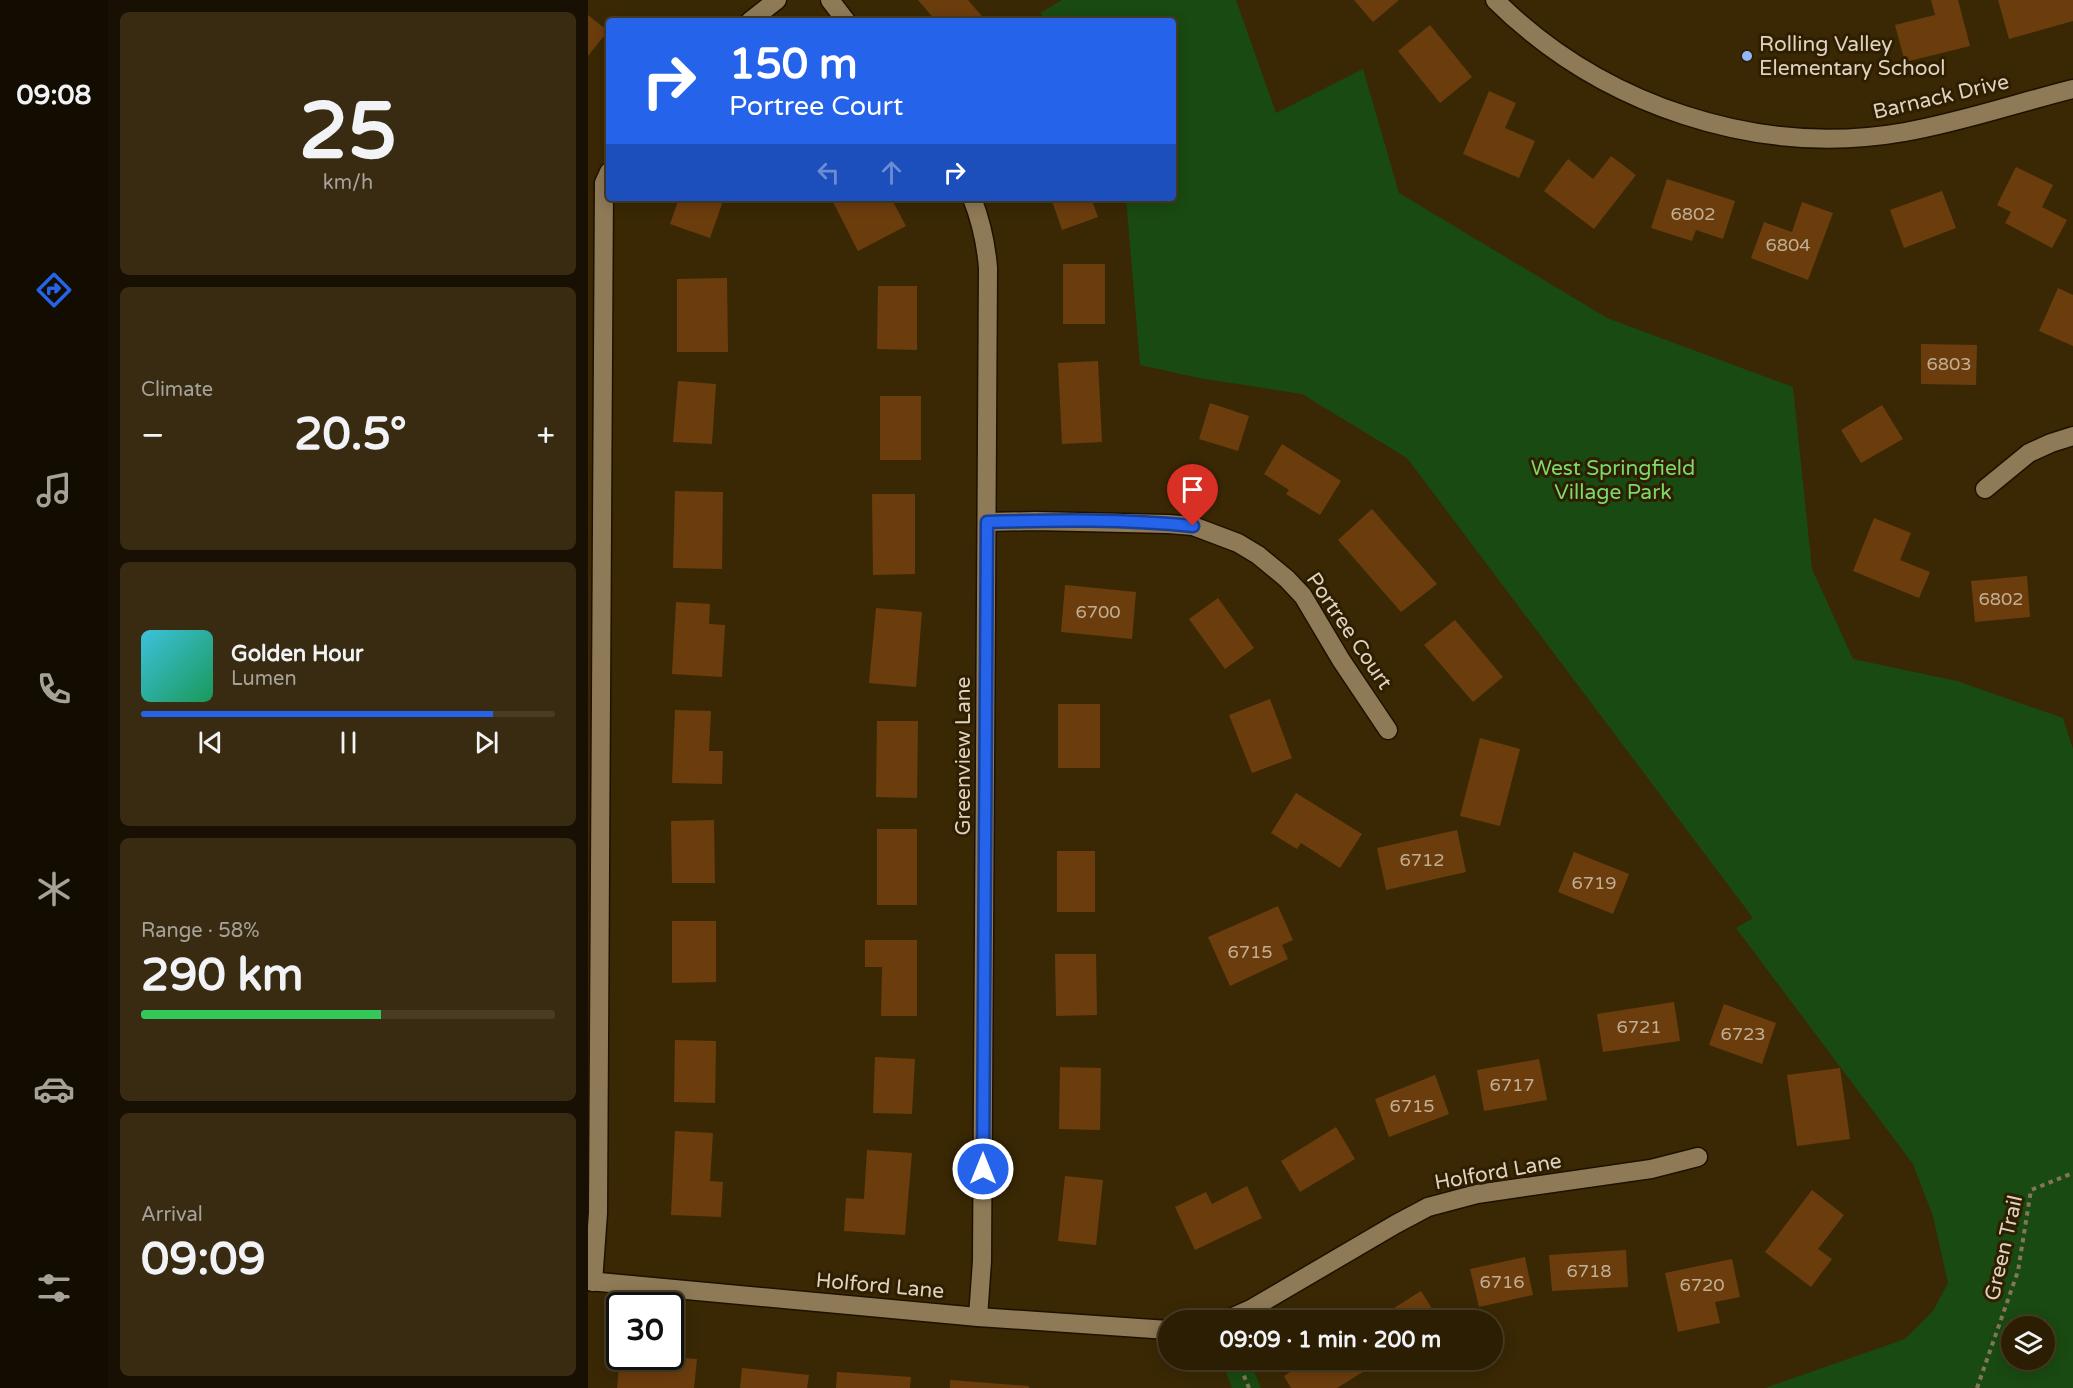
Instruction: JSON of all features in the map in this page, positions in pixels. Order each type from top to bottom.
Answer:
[{"type":"street","points":[[754,18],[777,0]]},
{"type":"street","points":[[831,0],[844,18]]},
{"type":"street","name":"Barnack Drive","points":[[1495,0],[1520,25],[1566,58],[1612,86],[1662,108],[1713,124],[1766,134],[1820,138],[1865,137],[1904,132],[1967,118],[2073,89]]},
{"type":"street","points":[[590,1281],[598,1213],[594,835],[600,176]]},
{"type":"street","name":"Greenview Lane","points":[[973,201],[986,245],[988,268],[982,1261],[978,1317]]},
{"type":"street","points":[[1984,489],[2029,453],[2073,436]]},
{"type":"street","name":"Portree Court","points":[[987,522],[1035,521],[1193,526],[1238,543],[1258,555],[1303,596],[1341,660],[1388,730]]},
{"type":"street","name":"Holford Lane","points":[[1249,1310],[1428,1207],[1477,1194],[1651,1170],[1698,1157]]},
{"type":"street","name":"Holford Lane","points":[[590,1281],[978,1317],[1158,1329]]},
{"type":"path","name":"Green Trail","points":[[1977,1388],[2019,1271],[2031,1190],[2073,1173]]},
{"type":"path","points":[[1242,1370],[1249,1388]]},
{"type":"green space","name":"West Springfield Village Park","points":[[1062,0],[1236,0],[1276,113],[1363,69],[1399,193],[1607,318],[1793,387],[1812,569],[1853,659],[1957,681],[2063,718],[2073,749],[2073,1388],[1765,1388],[1905,1339],[1933,1311],[1948,1283],[1933,1216],[1913,1164],[1736,928],[1753,918],[1407,458],[1302,394],[1199,378],[1140,365],[1126,201],[1176,201],[1176,18],[1044,18],[1040,13]]},
{"type":"green space","points":[[1225,1370],[1254,1370],[1261,1388],[1232,1388]]},
{"type":"building","points":[[918,0],[968,0],[983,18],[933,18]]},
{"type":"building","points":[[1354,0],[1399,0],[1373,22]]},
{"type":"building","points":[[1931,0],[1958,0],[1970,46],[1905,62],[1895,25],[1935,15]]},
{"type":"building","points":[[1998,0],[2073,0],[2073,21],[2009,39]]},
{"type":"building","points":[[588,15],[606,29],[606,34],[588,56]]},
{"type":"building","points":[[1430,25],[1472,77],[1440,103],[1398,51]]},
{"type":"building","points":[[1489,91],[1516,103],[1505,128],[1535,141],[1519,178],[1463,154]]},
{"type":"building","points":[[1611,156],[1636,175],[1594,229],[1544,191],[1568,159],[1593,179]]},
{"type":"building","points":[[2016,167],[2053,185],[2042,207],[2067,220],[2052,248],[2005,223],[2011,212],[1997,205]]},
{"type":"building","points":[[1667,179],[1735,201],[1723,239],[1696,230],[1692,241],[1651,228]]},
{"type":"building","points":[[1942,191],[1956,228],[1904,248],[1890,210]]},
{"type":"building","points":[[678,201],[723,201],[710,238],[670,224]]},
{"type":"building","points":[[833,201],[893,201],[906,226],[858,251]]},
{"type":"building","points":[[1052,201],[1092,201],[1098,217],[1062,230]]},
{"type":"building","points":[[1802,202],[1833,213],[1808,280],[1751,258],[1764,222],[1792,232]]},
{"type":"building","points":[[1063,264],[1105,264],[1105,324],[1063,324]]},
{"type":"building","points":[[727,278],[728,352],[677,352],[677,279]]},
{"type":"building","points":[[878,286],[917,286],[917,350],[877,349]]},
{"type":"building","points":[[2058,288],[2073,295],[2073,346],[2039,331]]},
{"type":"building","points":[[1921,344],[1977,345],[1976,385],[1921,384]]},
{"type":"building","points":[[1098,361],[1102,442],[1062,444],[1058,363]]},
{"type":"building","points":[[678,381],[716,384],[712,444],[673,442]]},
{"type":"building","points":[[880,396],[921,396],[921,460],[880,460]]},
{"type":"building","points":[[1210,403],[1249,416],[1238,451],[1199,439]]},
{"type":"building","points":[[1882,405],[1903,439],[1861,463],[1841,430]]},
{"type":"building","points":[[1282,444],[1341,481],[1320,515],[1286,494],[1289,490],[1264,474]]},
{"type":"building","points":[[675,491],[723,492],[722,569],[673,568]]},
{"type":"building","points":[[872,494],[915,494],[915,574],[873,575]]},
{"type":"building","points":[[1372,509],[1437,584],[1401,612],[1338,540]]},
{"type":"building","points":[[1874,518],[1911,533],[1900,560],[1930,572],[1919,598],[1853,571]]},
{"type":"building","points":[[2027,576],[2030,617],[1975,622],[1971,581]]},
{"type":"building","points":[[1065,585],[1136,592],[1132,639],[1061,632]]},
{"type":"building","points":[[1218,598],[1254,648],[1225,669],[1189,619]]},
{"type":"building","points":[[676,602],[710,604],[709,624],[725,625],[722,677],[672,674]]},
{"type":"building","points":[[876,608],[922,612],[916,687],[869,683]]},
{"type":"building","points":[[1455,620],[1503,677],[1473,702],[1424,645]]},
{"type":"building","points":[[1270,699],[1292,758],[1252,773],[1229,715]]},
{"type":"building","points":[[1058,704],[1100,704],[1100,768],[1058,768]]},
{"type":"building","points":[[675,710],[711,711],[709,751],[723,751],[722,784],[672,783]]},
{"type":"building","points":[[877,721],[918,721],[917,798],[876,797]]},
{"type":"building","points":[[1480,738],[1520,749],[1500,826],[1460,816]]},
{"type":"building","points":[[1296,793],[1362,834],[1340,868],[1301,843],[1297,849],[1271,833]]},
{"type":"building","points":[[714,820],[715,883],[672,883],[671,821]]},
{"type":"building","points":[[877,829],[917,829],[917,905],[877,905]]},
{"type":"building","points":[[1457,830],[1466,872],[1386,890],[1377,848]]},
{"type":"building","points":[[1057,851],[1095,851],[1095,912],[1057,912]]},
{"type":"building","points":[[1574,852],[1629,874],[1613,914],[1558,892]]},
{"type":"building","points":[[1278,906],[1293,940],[1282,945],[1288,959],[1230,986],[1208,937]]},
{"type":"building","points":[[672,921],[716,921],[716,982],[672,983]]},
{"type":"building","points":[[865,940],[917,940],[917,1016],[881,1016],[882,967],[865,967]]},
{"type":"building","points":[[1055,954],[1096,954],[1097,1015],[1056,1016]]},
{"type":"building","points":[[1674,1002],[1680,1041],[1603,1052],[1597,1014]]},
{"type":"building","points":[[1724,1004],[1776,1023],[1762,1064],[1709,1045]]},
{"type":"building","points":[[675,1040],[716,1041],[715,1103],[674,1102]]},
{"type":"building","points":[[875,1057],[915,1059],[912,1114],[873,1113]]},
{"type":"building","points":[[1539,1059],[1547,1100],[1484,1111],[1477,1070]]},
{"type":"building","points":[[1060,1067],[1101,1068],[1100,1130],[1059,1129]]},
{"type":"building","points":[[1840,1068],[1850,1139],[1797,1146],[1787,1075]]},
{"type":"building","points":[[1435,1075],[1449,1114],[1389,1137],[1375,1099]]},
{"type":"building","points":[[1336,1127],[1355,1159],[1300,1192],[1281,1161]]},
{"type":"building","points":[[675,1131],[713,1133],[710,1181],[723,1182],[721,1217],[671,1215]]},
{"type":"building","points":[[867,1150],[912,1153],[905,1235],[844,1231],[846,1198],[864,1199]]},
{"type":"building","points":[[1065,1176],[1103,1180],[1096,1245],[1058,1241]]},
{"type":"building","points":[[1247,1186],[1262,1218],[1195,1250],[1175,1207],[1206,1192],[1212,1204]]},
{"type":"building","points":[[1812,1190],[1844,1215],[1818,1249],[1832,1259],[1811,1287],[1765,1252]]},
{"type":"building","points":[[1626,1250],[1628,1287],[1552,1291],[1549,1255]]},
{"type":"building","points":[[1525,1257],[1533,1295],[1479,1307],[1470,1269]]},
{"type":"building","points":[[1732,1259],[1740,1297],[1715,1302],[1720,1323],[1678,1332],[1665,1273]]},
{"type":"building","points":[[1421,1291],[1433,1310],[1391,1310]]},
{"type":"building","points":[[684,1358],[697,1359],[694,1388],[617,1388],[619,1370],[684,1370]]},
{"type":"building","points":[[742,1368],[809,1375],[807,1388],[740,1388]]},
{"type":"building","points":[[1294,1370],[1366,1370],[1337,1388],[1291,1388],[1284,1376]]},
{"type":"building","points":[[837,1372],[911,1377],[910,1388],[836,1388]]},
{"type":"building","points":[[950,1380],[1029,1386],[1029,1388],[950,1388]]},
{"type":"place","name":"Rolling Valley Elementary School","points":[[1747,56]]},
{"type":"route","points":[[983,1169],[987,522],[1035,521],[1193,526]]}]
